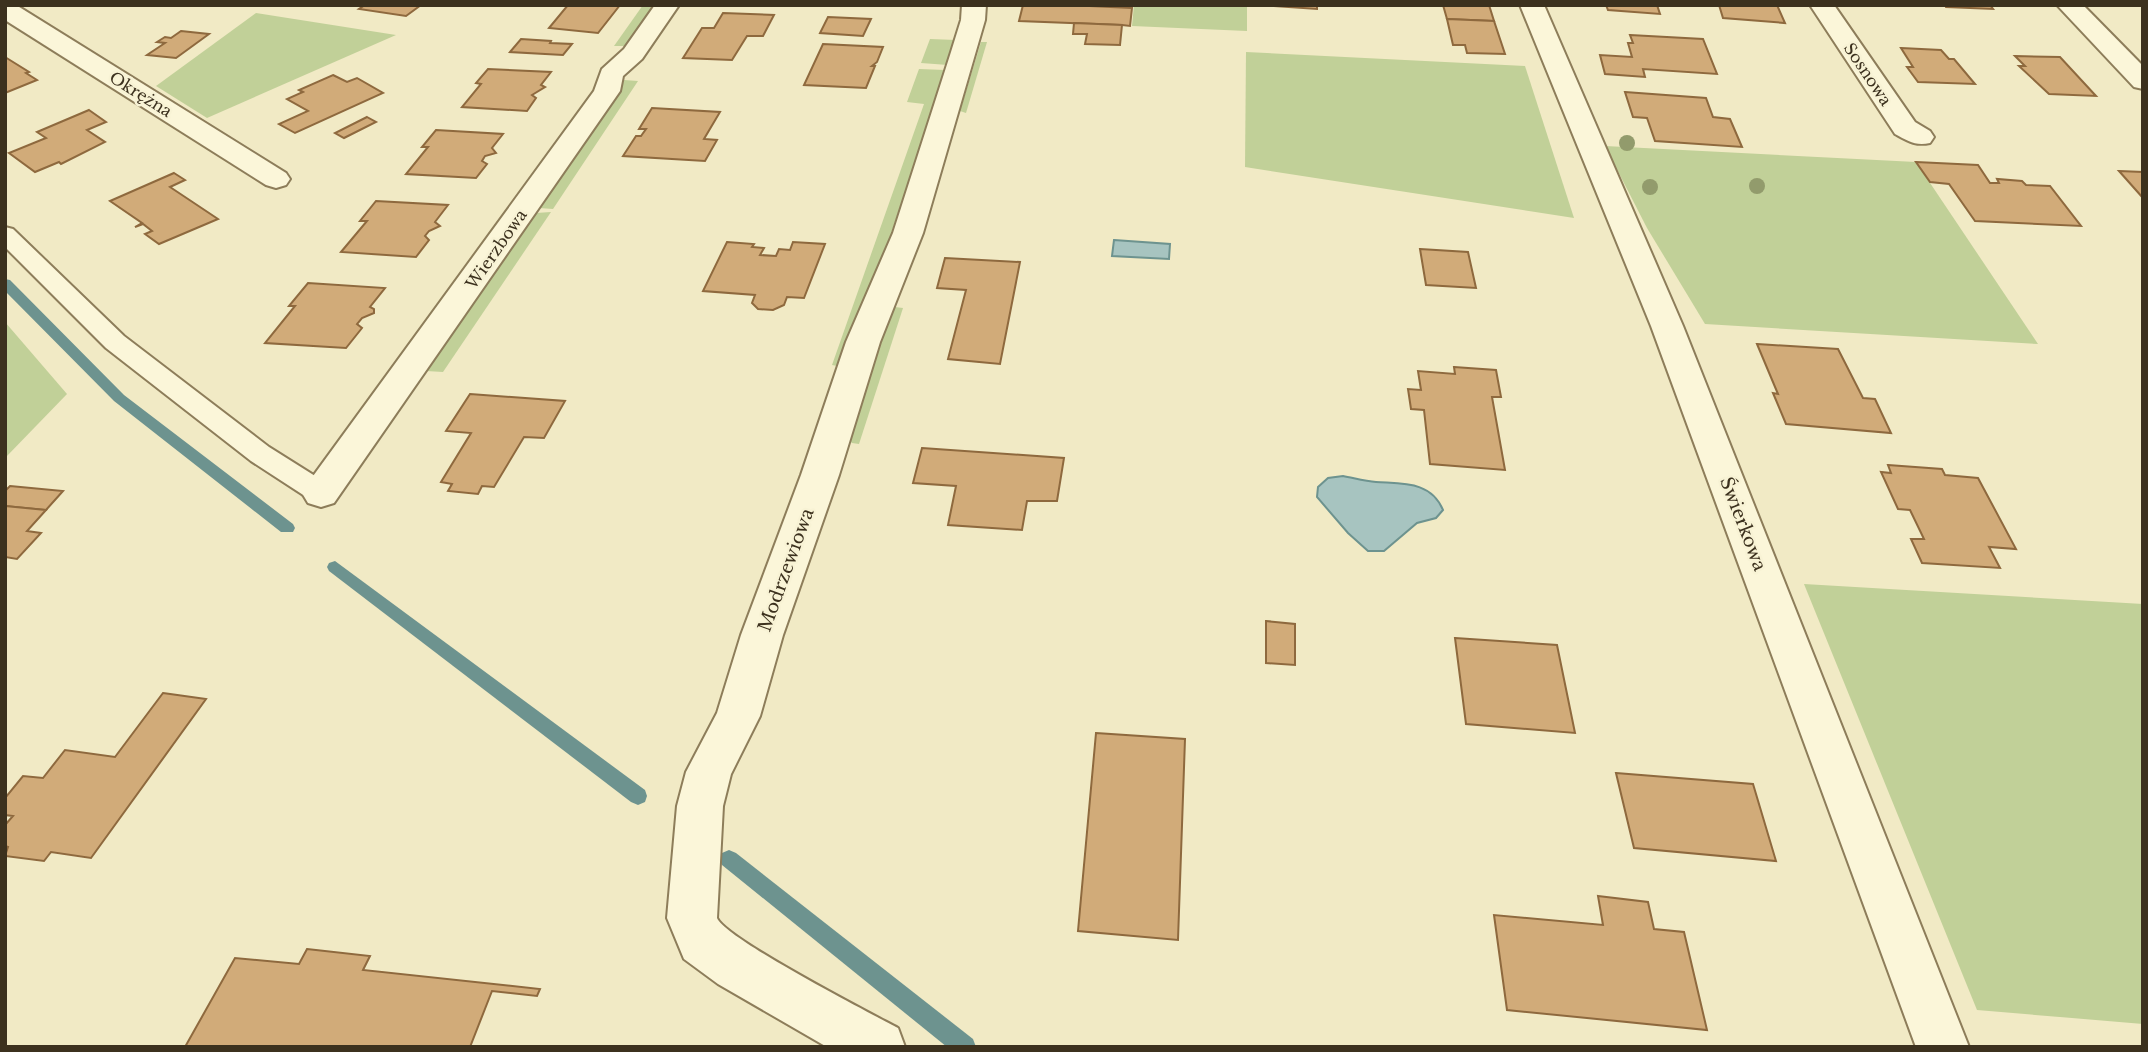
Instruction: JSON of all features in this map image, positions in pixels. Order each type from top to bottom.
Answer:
[{"type":"street","name":"Wierzbowa","points":[[321,493],[607,91],[611,74],[633,54],[667,5]]},
{"type":"street","name":"Modrzewiowa","points":[[879,1047],[736,966],[702,942],[692,918],[700,806],[709,772],[738,716],[762,635],[820,475],[863,342],[908,233],[964,52],[973,20],[974,5]]},
{"type":"street","name":"Świerkowa","points":[[1532,5],[1667,326],[1944,1047]]},
{"type":"street","name":"Sosnowa","points":[[1822,5],[1905,128],[1920,136]]},
{"type":"street","points":[[2069,5],[2143,81]]},
{"type":"street","name":"Okrężna","points":[[5,9],[276,179]]},
{"type":"lane","points":[[5,234],[115,342],[260,454],[321,493]]},
{"type":"green space","points":[[643,5],[654,5],[625,46],[614,46]]},
{"type":"green space","points":[[1134,5],[1247,5],[1247,31],[1132,26]]},
{"type":"green space","points":[[256,13],[396,35],[207,118],[156,86]]},
{"type":"green space","points":[[930,39],[956,40],[948,65],[921,63]]},
{"type":"green space","points":[[981,42],[987,42],[966,113],[960,111]]},
{"type":"green space","points":[[1246,52],[1525,66],[1574,218],[1245,167]]},
{"type":"green space","points":[[919,69],[945,70],[891,234],[837,366],[832,365],[924,104],[907,102]]},
{"type":"green space","points":[[624,80],[638,81],[553,209],[539,208],[621,89]]},
{"type":"green space","points":[[1605,146],[1916,162],[2038,344],[1705,324],[1647,228]]},
{"type":"green space","points":[[551,212],[443,372],[426,371],[536,213]]},
{"type":"green space","points":[[903,308],[859,444],[852,443],[849,440],[892,309]]},
{"type":"green space","points":[[5,322],[67,394],[5,458]]},
{"type":"green space","points":[[1804,584],[2143,604],[2143,1024],[1977,1010]]},
{"type":"water","points":[[1114,240],[1170,244],[1169,259],[1112,256]]},
{"type":"water","points":[[1343,476],[1424,489],[1438,501],[1443,510],[1436,518],[1417,523],[1384,551],[1368,551],[1348,533],[1317,497],[1318,487],[1328,478]]},
{"type":"building","points":[[365,5],[421,5],[406,16],[359,9]]},
{"type":"building","points":[[568,5],[620,5],[598,33],[549,28]]},
{"type":"building","points":[[1023,5],[1132,8],[1130,26],[1019,21]]},
{"type":"building","points":[[1258,5],[1317,5],[1317,9]]},
{"type":"building","points":[[1443,5],[1489,5],[1494,21],[1447,19]]},
{"type":"building","points":[[1606,5],[1657,5],[1660,14],[1608,10]]},
{"type":"building","points":[[1719,5],[1777,5],[1785,23],[1723,18]]},
{"type":"building","points":[[1945,5],[1990,5],[1993,9],[1946,7]]},
{"type":"building","points":[[723,13],[774,15],[763,36],[747,36],[732,60],[683,58],[702,28],[714,28]]},
{"type":"building","points":[[828,17],[871,19],[863,36],[820,33]]},
{"type":"building","points":[[1447,19],[1494,21],[1505,54],[1467,53],[1465,45],[1453,45]]},
{"type":"building","points":[[1074,23],[1122,25],[1120,45],[1085,44],[1087,34],[1073,34]]},
{"type":"building","points":[[181,31],[209,34],[176,58],[147,55],[165,43],[157,42],[165,37],[171,38]]},
{"type":"building","points":[[1630,35],[1703,39],[1717,74],[1643,69],[1645,77],[1605,74],[1600,55],[1632,57],[1628,43],[1633,43]]},
{"type":"building","points":[[521,39],[572,44],[563,55],[510,52]]},
{"type":"building","points":[[823,44],[883,47],[877,62],[872,66],[875,66],[866,88],[804,85]]},
{"type":"building","points":[[1901,48],[1941,50],[1949,59],[1954,59],[1975,84],[1918,82],[1907,67],[1913,67]]},
{"type":"building","points":[[2015,56],[2060,57],[2096,96],[2049,94],[2019,66],[2025,66]]},
{"type":"building","points":[[5,57],[29,72],[26,73],[37,80],[5,93]]},
{"type":"building","points":[[488,69],[551,72],[541,85],[545,87],[532,95],[536,98],[527,111],[462,107],[481,84],[476,83]]},
{"type":"building","points":[[333,75],[347,82],[357,78],[383,93],[295,133],[279,124],[308,111],[287,99],[303,92],[299,90]]},
{"type":"building","points":[[1625,92],[1706,98],[1713,117],[1730,119],[1742,147],[1655,141],[1647,118],[1633,117]]},
{"type":"building","points":[[652,108],[720,112],[704,139],[717,140],[705,161],[623,156],[636,136],[641,136],[646,129],[639,129]]},
{"type":"building","points":[[89,110],[106,122],[87,130],[105,142],[61,164],[59,162],[35,172],[9,153],[46,138],[37,132]]},
{"type":"building","points":[[367,117],[376,122],[344,138],[335,133]]},
{"type":"building","points":[[436,130],[503,134],[492,148],[496,153],[485,156],[482,161],[487,164],[476,178],[406,174],[428,147],[422,147]]},
{"type":"building","points":[[1916,162],[1978,165],[1990,183],[1999,183],[1997,179],[2022,181],[2026,185],[2050,186],[2081,226],[1975,221],[1949,184],[1930,182]]},
{"type":"building","points":[[2119,171],[2143,172],[2143,198]]},
{"type":"building","points":[[174,173],[185,180],[170,187],[218,219],[159,244],[145,234],[152,231],[143,224],[135,227],[142,223],[110,201]]},
{"type":"building","points":[[376,201],[448,205],[435,222],[440,226],[425,236],[429,240],[416,257],[341,252],[367,221],[360,221]]},
{"type":"building","points":[[727,242],[754,244],[752,247],[764,248],[760,255],[776,256],[779,249],[790,250],[793,242],[825,244],[804,298],[787,297],[784,305],[773,310],[758,309],[752,303],[755,295],[703,291]]},
{"type":"building","points":[[1420,249],[1468,252],[1476,288],[1426,285]]},
{"type":"building","points":[[945,258],[1020,262],[1000,364],[948,359],[966,290],[937,288]]},
{"type":"building","points":[[308,283],[385,288],[370,307],[374,309],[374,313],[362,318],[357,324],[362,328],[346,348],[265,343],[295,306],[289,306]]},
{"type":"building","points":[[1757,344],[1838,349],[1863,398],[1875,399],[1891,433],[1786,424],[1773,393],[1778,394]]},
{"type":"building","points":[[1454,367],[1496,370],[1501,397],[1492,397],[1505,470],[1430,464],[1424,410],[1411,409],[1408,389],[1421,390],[1418,371],[1455,374]]},
{"type":"building","points":[[470,394],[565,401],[544,438],[524,437],[494,487],[482,486],[478,494],[448,491],[452,484],[441,482],[471,433],[446,431]]},
{"type":"building","points":[[922,448],[1064,458],[1057,501],[1027,501],[1022,530],[948,525],[956,486],[913,483]]},
{"type":"building","points":[[1888,465],[1942,469],[1945,475],[1978,478],[2016,549],[1989,547],[2000,568],[1922,563],[1911,539],[1924,539],[1910,510],[1898,509],[1881,472],[1891,473]]},
{"type":"building","points":[[10,486],[63,491],[46,510],[5,506],[5,491]]},
{"type":"building","points":[[5,506],[46,510],[27,531],[41,533],[17,559],[5,557]]},
{"type":"building","points":[[1266,621],[1295,624],[1295,665],[1266,663]]},
{"type":"building","points":[[1455,638],[1557,645],[1575,733],[1466,724]]},
{"type":"building","points":[[163,693],[206,699],[91,858],[51,852],[44,861],[5,856],[8,847],[5,846],[5,825],[13,816],[5,815],[5,798],[23,776],[43,778],[65,750],[115,757]]},
{"type":"building","points":[[1096,733],[1185,739],[1178,940],[1078,931]]},
{"type":"building","points":[[1616,773],[1753,784],[1776,861],[1634,848]]},
{"type":"building","points":[[1598,896],[1648,902],[1654,929],[1684,932],[1707,1030],[1507,1010],[1494,915],[1603,925]]},
{"type":"building","points":[[307,949],[370,956],[363,970],[540,989],[537,996],[492,991],[470,1047],[185,1047],[235,958],[299,964]]},
{"type":"waterway","points":[[5,283],[119,398],[287,528]]},
{"type":"waterway","points":[[335,567],[638,796]]},
{"type":"waterway","points":[[729,859],[965,1047]]}]
